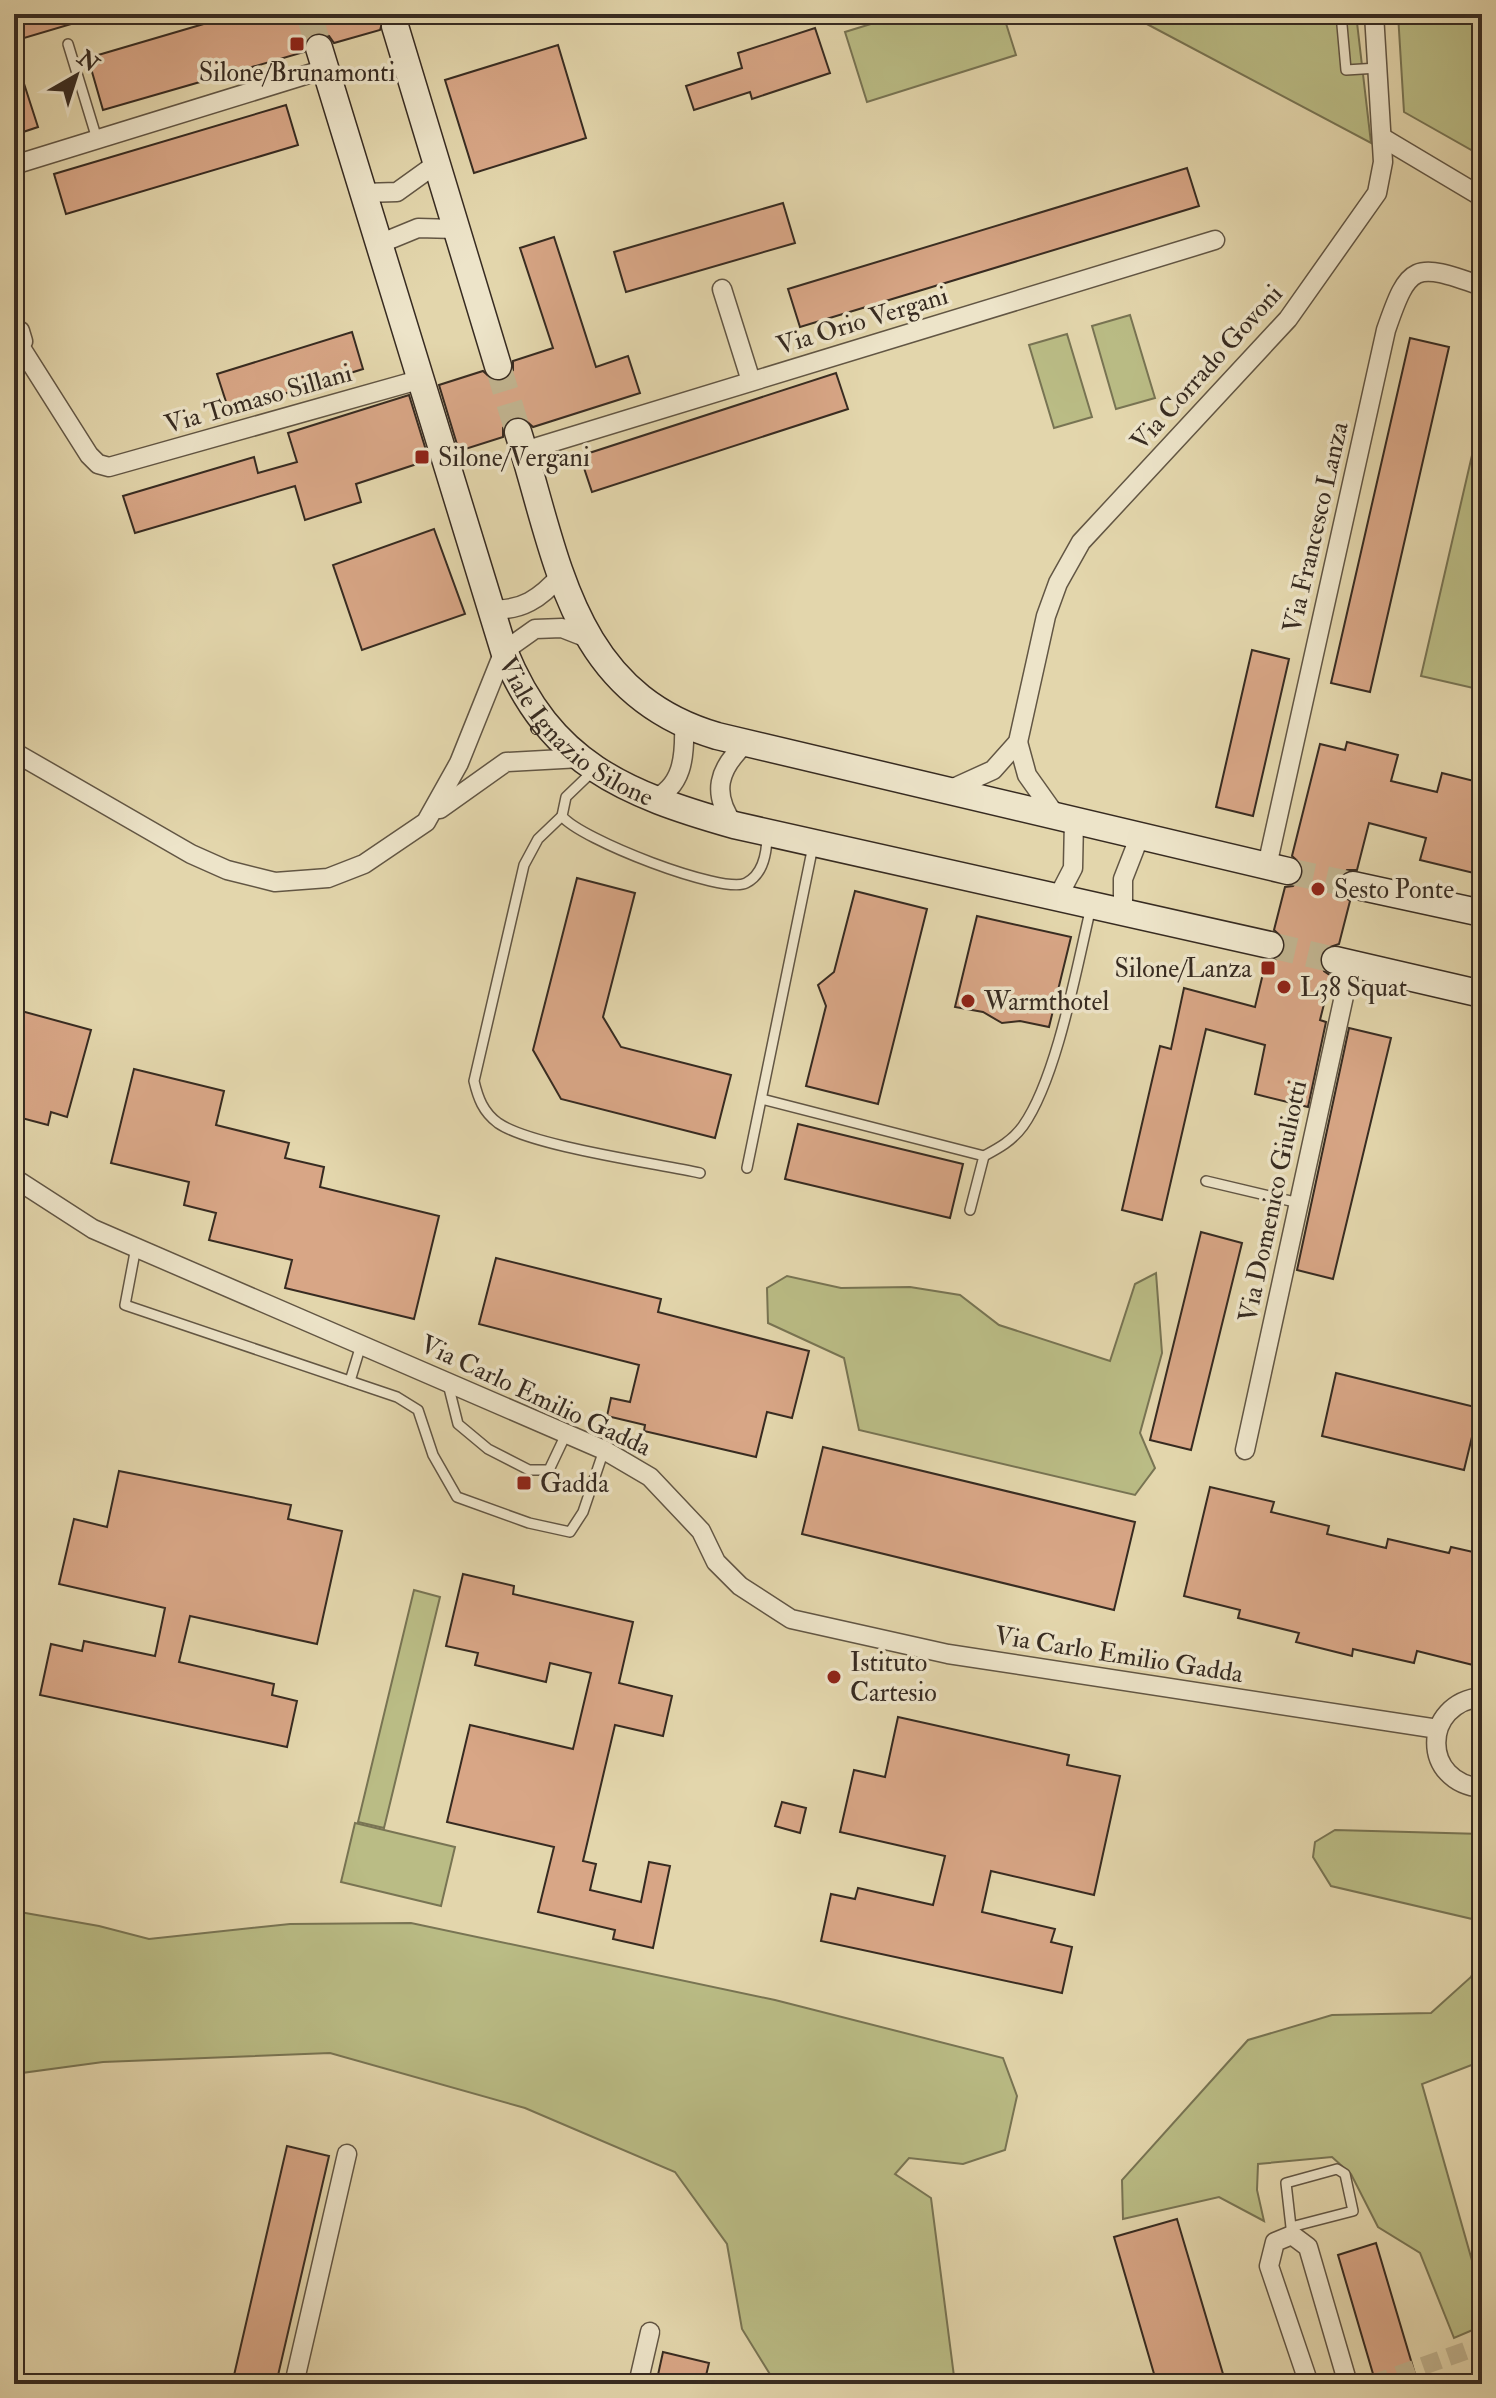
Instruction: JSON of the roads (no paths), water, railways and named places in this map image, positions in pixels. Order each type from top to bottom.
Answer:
[{"type":"street","name":"Via Corrado Govoni","points":[[1018,742],[1046,616],[1070,558],[1115,503],[1273,337],[1322,275],[1377,193],[1382,178],[1383,138],[1374,14]]},
{"type":"street","points":[[395,26],[498,366]]},
{"type":"street","points":[[14,165],[97,139],[322,58]]},
{"type":"street","name":"Viale Ignazio Silone","points":[[322,58],[504,651],[532,703],[588,764],[651,800],[734,825],[1059,895],[1270,945]]},
{"type":"street","points":[[1383,138],[1482,197]]},
{"type":"street","points":[[363,193],[397,192],[436,164]]},
{"type":"street","points":[[379,244],[418,228],[456,229]]},
{"type":"street","name":"Via Orio Vergani","points":[[521,441],[751,381],[1215,240]]},
{"type":"street","name":"Via Francesco Lanza","points":[[1278,869],[1386,330],[1399,294],[1412,276],[1429,270],[1481,286]]},
{"type":"street","points":[[722,289],[751,381]]},
{"type":"street","name":"Via Tomaso Sillani","points":[[16,341],[89,455],[98,464],[109,467],[422,379]]},
{"type":"street","points":[[521,441],[561,575],[585,637],[625,687],[684,726],[1278,869]]},
{"type":"street","points":[[490,609],[505,610],[521,606],[548,591],[561,575]]},
{"type":"street","points":[[426,822],[455,772],[504,651],[535,629],[562,628],[585,637]]},
{"type":"street","points":[[651,800],[671,789],[680,772],[684,726]]},
{"type":"street","points":[[949,790],[993,770],[1018,742]]},
{"type":"street","points":[[1018,742],[1027,775],[1064,816],[1073,868],[1059,895]]},
{"type":"street","points":[[734,825],[722,804],[719,782],[727,763],[746,743]]},
{"type":"street","points":[[14,752],[191,854],[250,878],[295,882],[348,873],[411,835],[506,762],[588,764]]},
{"type":"street","points":[[1123,911],[1123,879],[1139,838]]},
{"type":"street","points":[[1353,885],[1482,913]]},
{"type":"street","points":[[1343,962],[1481,990]]},
{"type":"street","name":"Via Domenico Giuliotti","points":[[1245,1450],[1299,1203],[1343,962]]},
{"type":"street","name":"Via Carlo Emilio Gadda","points":[[14,1178],[93,1229],[604,1450],[650,1477],[675,1501],[701,1531],[716,1562],[740,1586],[767,1607],[817,1628],[948,1654],[1438,1729]]},
{"type":"street","points":[[1482,1697],[1456,1705],[1438,1729],[1438,1758],[1446,1771],[1457,1781],[1482,1788]]},
{"type":"street","points":[[294,2384],[347,2154]]},
{"type":"street","points":[[1309,2384],[1269,2266],[1275,2242],[1292,2231],[1308,2247],[1348,2384]]},
{"type":"street","points":[[638,2384],[650,2332]]},
{"type":"lane","points":[[1341,14],[1346,70],[1378,68]]},
{"type":"lane","points":[[68,44],[97,139]]},
{"type":"lane","points":[[588,764],[566,797],[562,816],[538,839],[520,879],[474,1081],[478,1098],[494,1121],[509,1130],[700,1173]]},
{"type":"lane","points":[[562,816],[567,823],[620,852],[711,880],[741,885],[754,878],[763,863],[767,832]]},
{"type":"lane","points":[[747,1168],[814,842]]},
{"type":"lane","points":[[762,1099],[984,1156],[1004,1146],[1023,1126],[1043,1089],[1092,903]]},
{"type":"lane","points":[[970,1210],[984,1156]]},
{"type":"lane","points":[[1206,1181],[1299,1203]]},
{"type":"lane","points":[[136,1247],[125,1305],[397,1397],[418,1410],[433,1455],[457,1497],[529,1523],[570,1532],[583,1512],[604,1450]]},
{"type":"lane","points":[[350,1381],[361,1345]]},
{"type":"lane","points":[[447,1380],[458,1424],[488,1449],[529,1470],[549,1470],[567,1432]]},
{"type":"lane","points":[[1341,2170],[1353,2211],[1292,2231],[1286,2183],[1341,2170]]},
{"type":"tunnel","points":[[309,14],[319,48]]},
{"type":"tunnel","points":[[498,366],[518,432]]},
{"type":"tunnel","points":[[1288,871],[1353,885]]},
{"type":"tunnel","points":[[1270,945],[1335,960]]},
{"type":"tunnel","points":[[1372,2384],[1482,2345]]},
{"type":"place","name":"Silone/Brunamonti","points":[[297,44]]},
{"type":"place","name":"Silone/Vergani","points":[[422,457]]},
{"type":"place","name":"Sesto Ponte","points":[[1318,889]]},
{"type":"place","name":"Silone/Lanza","points":[[1268,968]]},
{"type":"place","name":"L38 Squat","points":[[1284,987]]},
{"type":"place","name":"Warmthotel","points":[[968,1001]]},
{"type":"place","name":"Gadda","points":[[524,1483]]},
{"type":"place","name":"Istituto Cartesio","points":[[834,1677]]}]
